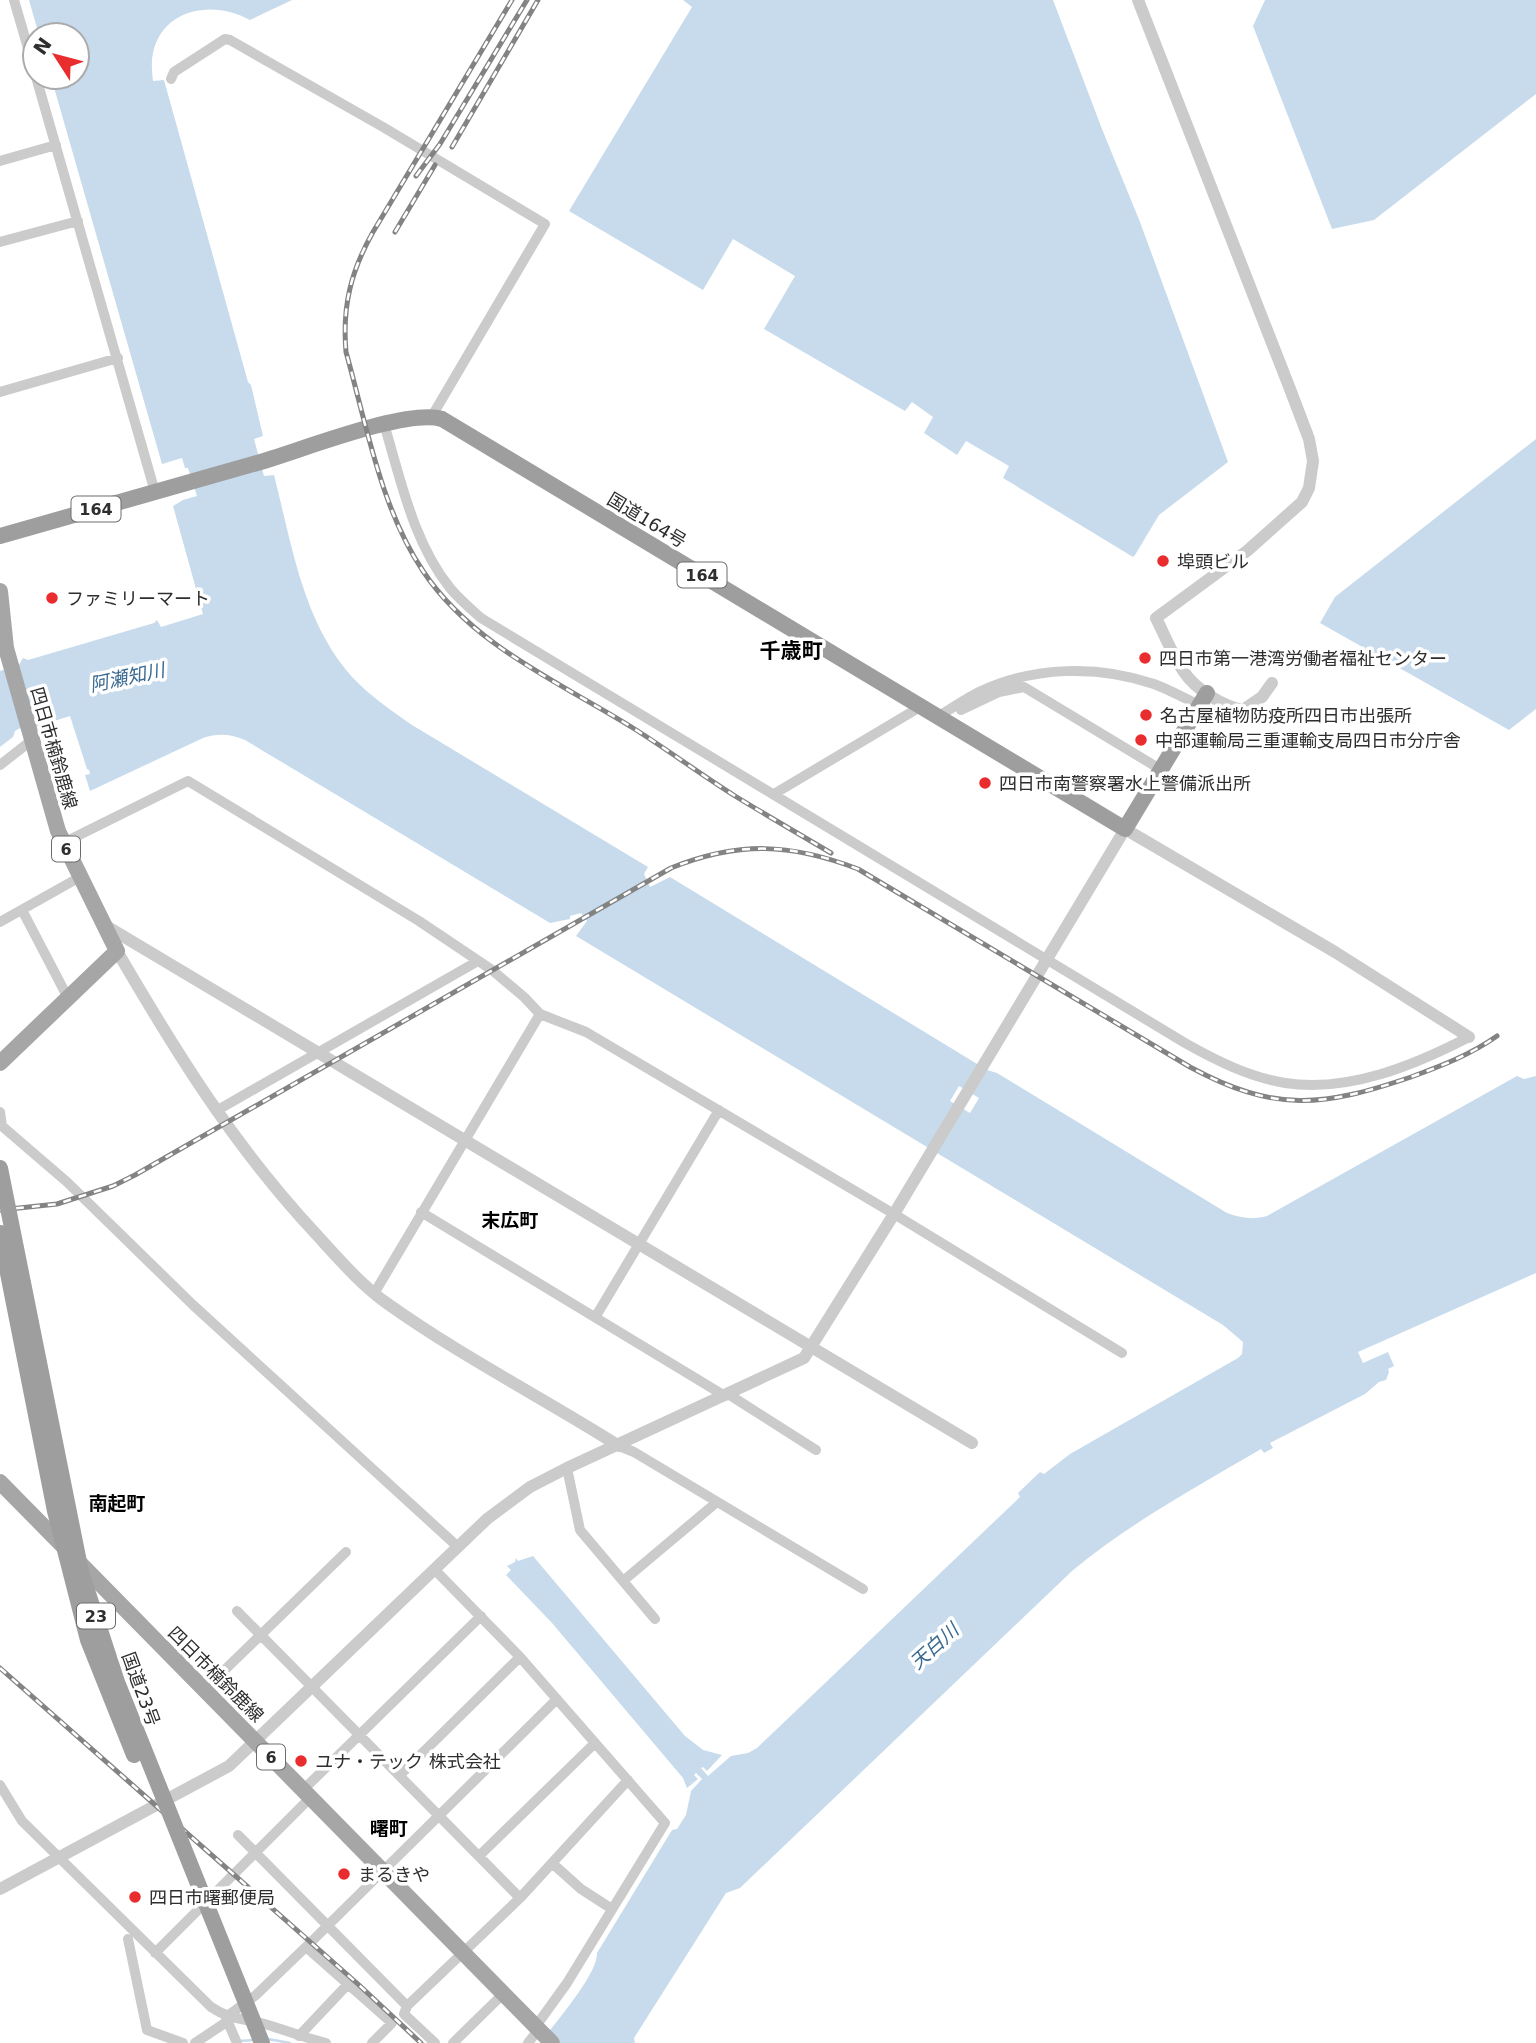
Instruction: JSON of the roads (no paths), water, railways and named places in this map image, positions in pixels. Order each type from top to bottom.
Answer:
[{"type":"highway","name":"164","points":[[0,536],[384,425],[418,416],[432,416]]},
{"type":"highway","name":"国道164号","points":[[432,416],[442,419],[1125,829]]},
{"type":"highway","points":[[1125,829],[1203,699]]},
{"type":"highway","name":"国道23号","points":[[0,1168],[82,1572],[117,1682],[262,2043]]},
{"type":"highway","name":"国道23号","points":[[0,1233],[55,1511],[88,1640],[251,2043]]},
{"type":"main road","name":"四日市楠鈴鹿線","points":[[0,590],[6,648],[63,844],[117,951]]},
{"type":"main road","points":[[0,1063],[117,951]]},
{"type":"main road","name":"四日市楠鈴鹿線","points":[[0,1482],[542,2033]]},
{"type":"street","points":[[14,0],[21,24]]},
{"type":"street","points":[[1138,0],[1309,439],[1313,461],[1310,488],[1302,502],[1247,551],[1156,618],[1185,674],[1203,699]]},
{"type":"street","points":[[171,79],[174,72],[225,39],[230,40],[545,224],[432,416]]},
{"type":"street","points":[[41,91],[155,492]]},
{"type":"street","points":[[0,161],[56,145]]},
{"type":"street","points":[[0,242],[78,221]]},
{"type":"street","points":[[0,392],[118,358]]},
{"type":"street","points":[[384,425],[416,527],[428,554],[450,589],[481,618],[1210,1057],[1233,1068],[1284,1083],[1331,1084],[1356,1080],[1433,1054],[1469,1037]]},
{"type":"street","points":[[941,719],[979,692],[997,684],[1028,676],[1067,671],[1109,673],[1231,708],[1243,709],[1262,697],[1272,684]]},
{"type":"street","points":[[941,719],[985,697],[1024,687],[1160,769]]},
{"type":"street","points":[[774,794],[920,707]]},
{"type":"street","points":[[0,765],[31,737]]},
{"type":"street","points":[[63,844],[188,781],[419,921],[478,961],[524,997],[540,1014],[586,1032],[894,1214],[1122,1353]]},
{"type":"street","points":[[0,1889],[222,1771],[256,1742],[458,1547],[505,1504],[530,1487],[804,1358],[894,1214],[1125,829],[1335,952],[1469,1037]]},
{"type":"street","points":[[0,922],[80,877]]},
{"type":"street","points":[[22,910],[68,998]]},
{"type":"street","points":[[106,926],[972,1443]]},
{"type":"street","points":[[117,951],[164,1033],[246,1152],[342,1262],[386,1303],[619,1446],[634,1452],[863,1590]]},
{"type":"street","points":[[216,1111],[478,961]]},
{"type":"street","points":[[374,1292],[540,1014]]},
{"type":"street","points":[[596,1316],[719,1110]]},
{"type":"street","points":[[0,1112],[2,1126],[67,1182],[193,1305],[458,1547]]},
{"type":"street","points":[[421,1212],[816,1450]]},
{"type":"street","points":[[567,1468],[580,1530],[655,1619]]},
{"type":"street","points":[[623,1581],[717,1502]]},
{"type":"street","points":[[204,1690],[346,1552]]},
{"type":"street","points":[[435,1570],[520,1657],[665,1823],[568,1983],[542,2033],[528,2043]]},
{"type":"street","points":[[237,1611],[520,1898]]},
{"type":"street","points":[[155,1953],[256,1853],[360,1735],[481,1616]]},
{"type":"street","points":[[400,1775],[520,1657]]},
{"type":"street","points":[[194,2043],[228,2022],[557,1699]]},
{"type":"street","points":[[479,1856],[595,1743]]},
{"type":"street","points":[[435,2043],[404,2014],[407,2006],[520,1898],[628,1780]]},
{"type":"street","points":[[0,1785],[22,1821],[196,1994],[228,2022],[237,2043]]},
{"type":"street","points":[[238,1835],[407,2006]]},
{"type":"street","points":[[552,1863],[581,1889],[612,1909]]},
{"type":"street","points":[[128,1939],[147,2030],[183,2043]]},
{"type":"street","points":[[306,1947],[392,2023],[372,2043]]},
{"type":"street","points":[[299,2036],[348,1984]]},
{"type":"street","points":[[453,2043],[503,1994]]},
{"type":"street","points":[[228,2022],[266,2025],[326,2043]]},
{"type":"water","points":[[29,0],[292,0],[250,20],[221,10],[192,12],[179,17],[167,26],[159,38],[152,56],[153,81],[164,80],[251,385],[263,436],[254,439],[264,476],[274,475],[294,555],[311,608],[322,633],[353,678],[412,725],[648,867],[644,874],[650,887],[670,877],[1232,1215],[1252,1218],[1267,1216],[1517,1076],[1524,1079],[1536,1076],[1536,1273],[1358,1352],[1363,1363],[1388,1352],[1394,1366],[1388,1369],[1386,1380],[1379,1382],[1365,1394],[1270,1443],[1273,1448],[1264,1453],[1261,1449],[1164,1506],[1072,1571],[740,1888],[726,1893],[634,2038],[635,2043],[540,2043],[583,1986],[597,1953],[672,1830],[677,1829],[686,1815],[691,1791],[702,1779],[696,1773],[694,1775],[698,1779],[687,1788],[683,1778],[552,1623],[506,1575],[511,1570],[507,1566],[515,1562],[516,1558],[518,1561],[533,1556],[685,1736],[703,1750],[722,1755],[707,1771],[701,1768],[708,1776],[731,1756],[748,1753],[757,1748],[1020,1497],[1018,1493],[1040,1472],[1044,1474],[1070,1454],[1238,1358],[1242,1354],[1243,1342],[1223,1325],[576,936],[587,921],[581,913],[570,916],[570,919],[550,923],[245,740],[224,735],[203,738],[90,791],[85,775],[90,774],[89,770],[70,716],[22,731],[20,728],[0,747],[0,671],[19,665],[23,658],[28,660],[157,620],[161,627],[203,614],[173,506],[197,496],[182,458],[162,464],[55,91],[91,91],[91,21],[35,21]],"holes":[[[959,1086],[979,1098],[970,1113],[950,1101]]]},
{"type":"water","points":[[683,0],[1053,0],[1140,222],[1228,462],[1159,515],[1133,557],[1003,478],[1009,466],[966,441],[957,455],[924,433],[933,417],[912,402],[905,411],[764,329],[795,276],[733,239],[703,290],[569,211],[692,7]]},
{"type":"water","points":[[1265,0],[1536,0],[1536,94],[1374,220],[1332,229],[1253,26]]},
{"type":"water","points":[[1536,439],[1536,709],[1509,730],[1320,623],[1335,597]]},
{"type":"waterway","points":[[268,2039],[290,2043]]},
{"type":"waterway","points":[[240,2041],[254,2040]]},
{"type":"railway","points":[[512,0],[373,232],[359,261],[350,289],[345,319],[346,352],[385,493],[408,547],[423,571],[443,597],[491,641],[547,678],[633,728],[735,796],[831,853]]},
{"type":"railway","points":[[416,176],[440,144],[527,0]]},
{"type":"railway","points":[[452,147],[538,0]]},
{"type":"railway","points":[[395,232],[435,165]]},
{"type":"railway","points":[[0,1210],[57,1204],[113,1186],[671,868],[719,853],[742,850],[787,850],[833,860],[858,869],[1190,1067],[1248,1092],[1299,1100],[1351,1095],[1433,1069],[1497,1036]]},
{"type":"railway","points":[[0,1668],[421,2043]]},
{"type":"place","name":"埠頭ビル","points":[[1163,561]]},
{"type":"place","name":"ファミリーマート","points":[[52,598]]},
{"type":"place","name":"四日市第一港湾労働者福祉センター","points":[[1145,658]]},
{"type":"place","name":"名古屋植物防疫所四日市出張所","points":[[1146,715]]},
{"type":"place","name":"中部運輸局三重運輸支局四日市分庁舎","points":[[1141,740]]},
{"type":"place","name":"四日市南警察署水上警備派出所","points":[[985,783]]},
{"type":"place","name":"ユナ・テック 株式会社","points":[[301,1761]]},
{"type":"place","name":"まるきや","points":[[344,1874]]},
{"type":"place","name":"四日市曙郵便局","points":[[135,1897]]},
{"type":"district","name":"千歳町","points":[[791,651]]},
{"type":"district","name":"末広町","points":[[510,1220]]},
{"type":"district","name":"南起町","points":[[117,1503]]},
{"type":"district","name":"曙町","points":[[389,1828]]},
{"type":"water label","name":"阿瀬知川","points":[[127,677]]},
{"type":"water label","name":"天白川","points":[[934,1646]]}]
